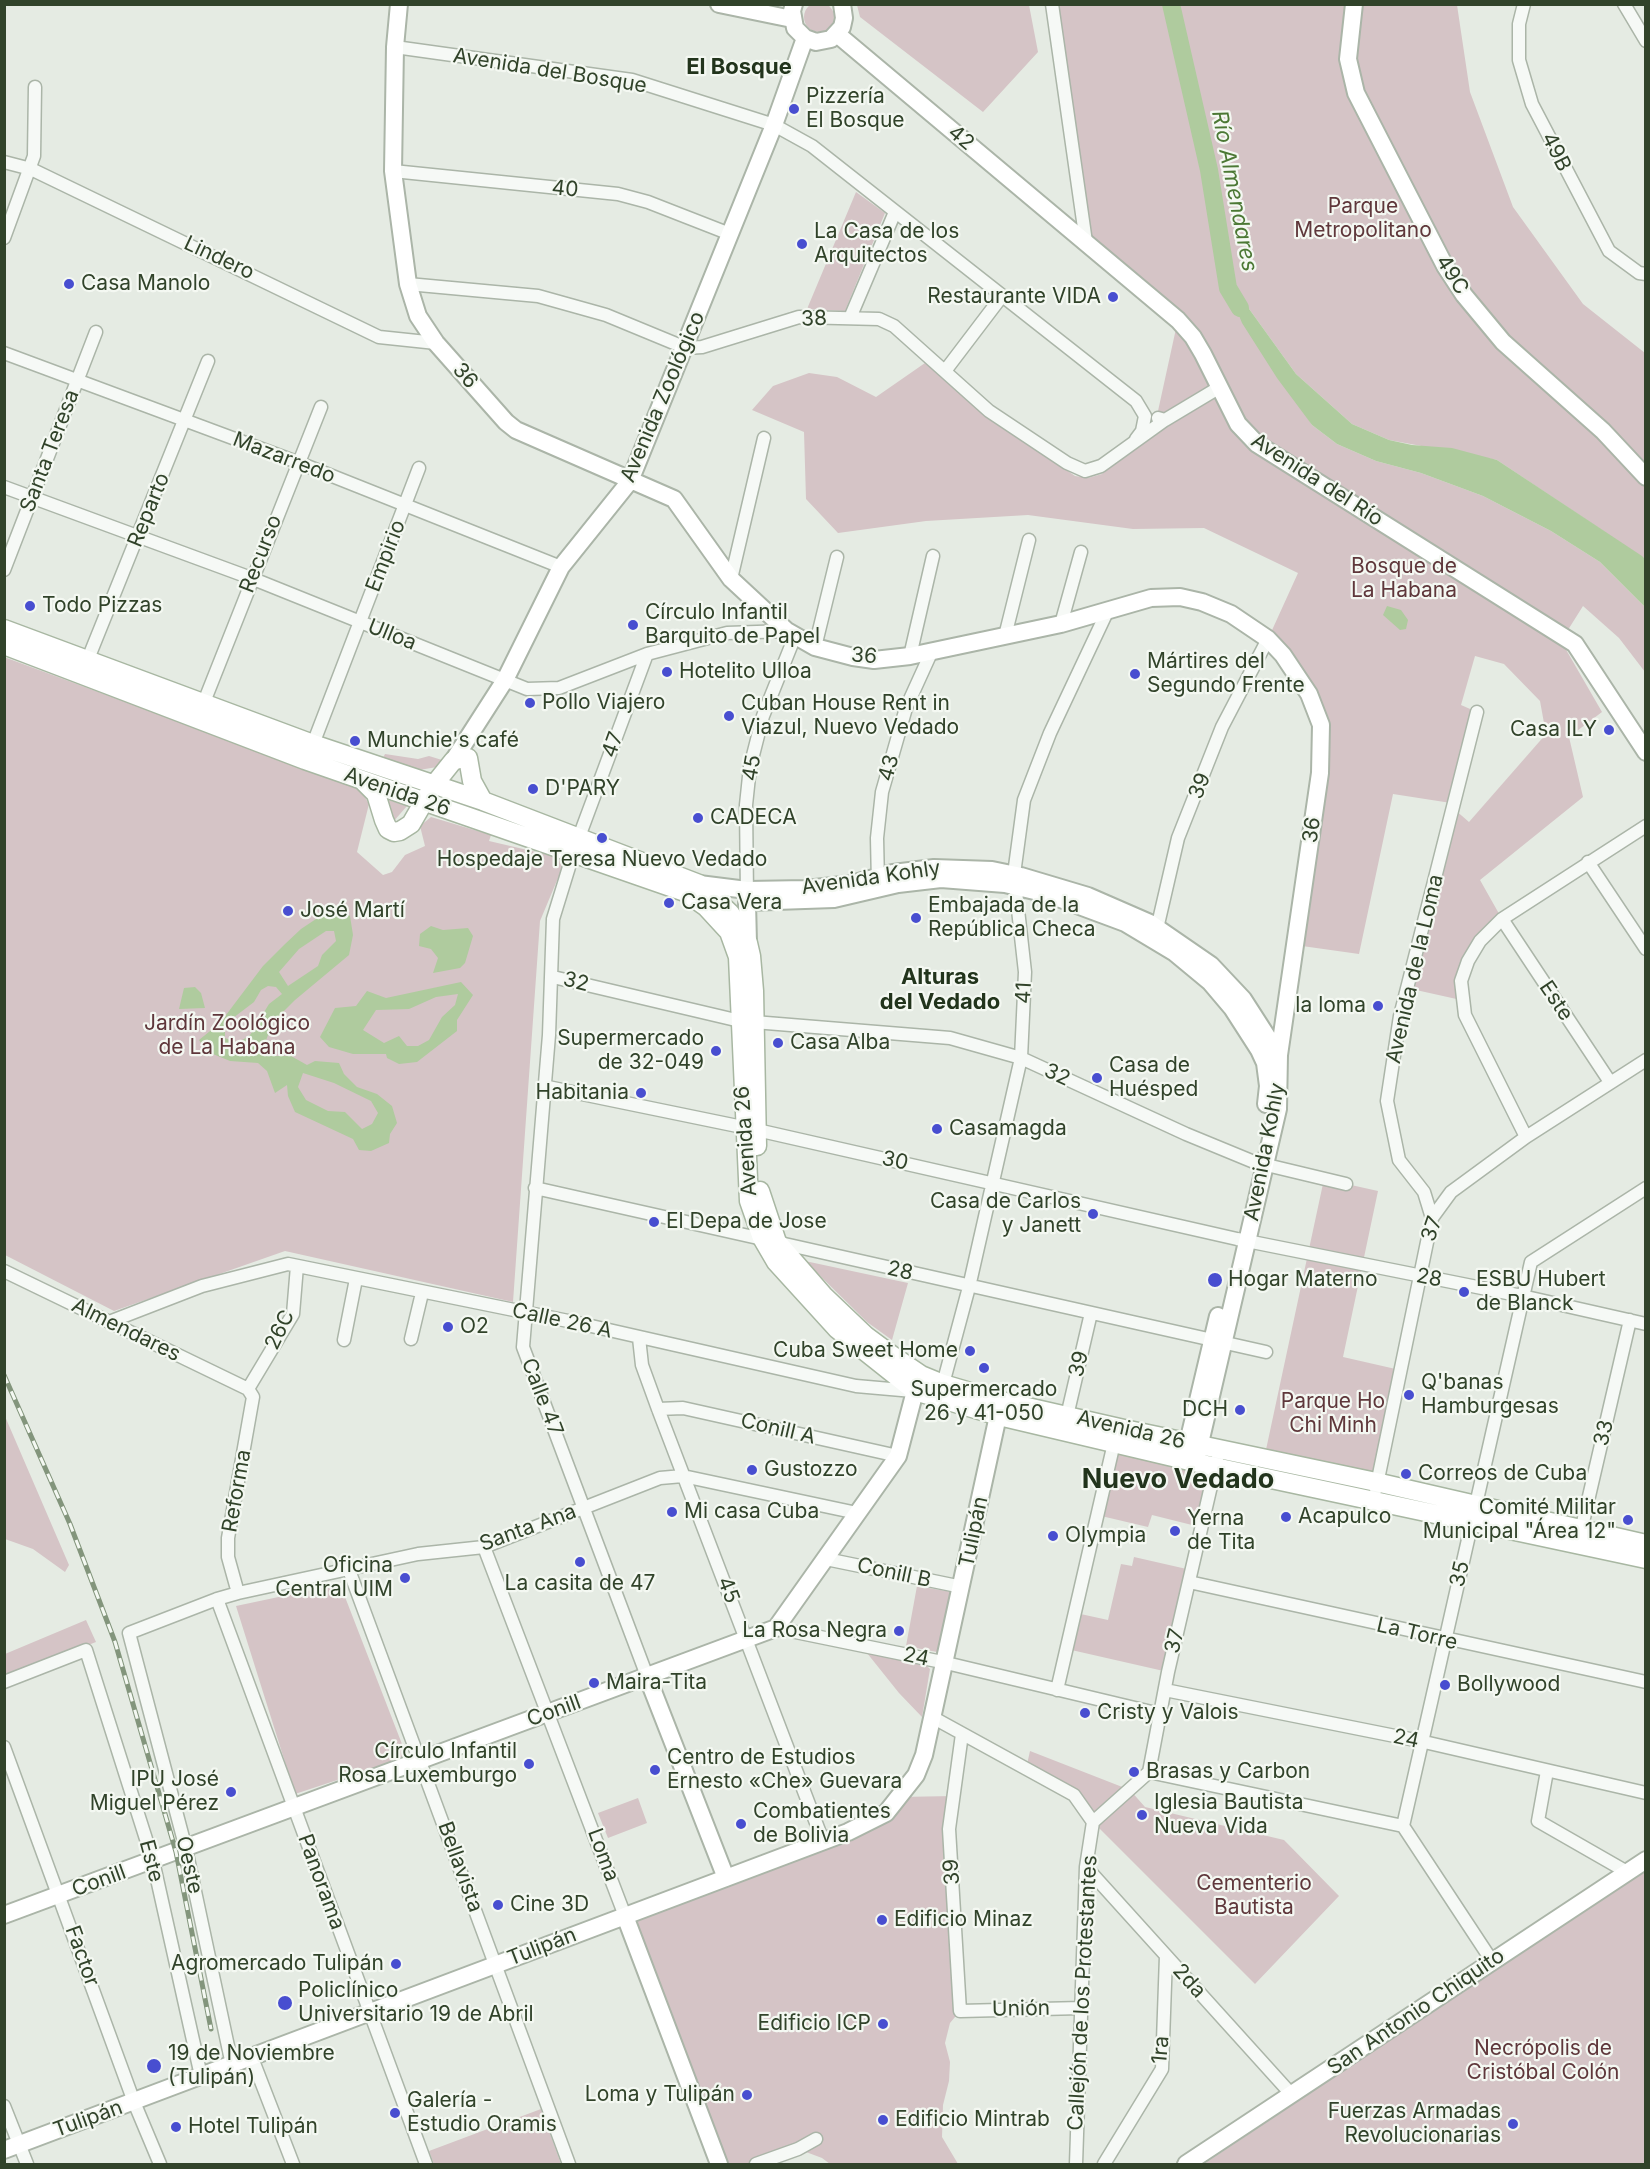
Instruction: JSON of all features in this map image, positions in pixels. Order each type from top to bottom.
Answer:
[{"type":"main road","name":"Avenida 26","points":[[4,628],[204,702],[430,793],[576,846],[699,884],[722,904],[748,943],[753,969],[747,1021]]},
{"type":"main road","name":"Avenida 26","points":[[4,645],[360,779],[483,801],[576,846],[685,892],[718,918],[729,932],[738,957],[747,1021],[751,1129],[749,1200],[770,1240],[776,1262],[837,1329],[915,1391],[1000,1409],[1114,1443],[1192,1453]]},
{"type":"main road","points":[[360,779],[376,795],[388,829],[394,832],[400,831],[411,824],[430,793],[462,754]]},
{"type":"main road","points":[[462,754],[472,781],[483,801]]},
{"type":"main road","name":"Avenida 26","points":[[770,1240],[866,1336],[921,1375],[1000,1409],[1067,1416],[1192,1453],[1579,1537],[1646,1559]]},
{"type":"main road","points":[[915,1391],[927,1384],[943,1384]]},
{"type":"main road","name":"Avenida 26","points":[[1579,1537],[1646,1544]]},
{"type":"street","name":"36","points":[[399,4],[395,47],[393,171],[408,284],[418,316],[436,343],[506,422],[516,430],[674,499],[731,579],[791,634],[815,647],[874,660],[931,653],[1061,624],[1151,598],[1180,597],[1202,602],[1231,614],[1268,639],[1297,674],[1309,694],[1321,725],[1320,773],[1279,1055]]},
{"type":"street","points":[[719,4],[793,12],[795,28],[805,38],[823,41],[837,34],[844,18],[842,4]]},
{"type":"street","points":[[1052,4],[1086,242]]},
{"type":"street","name":"49C","points":[[1354,4],[1348,59],[1356,93],[1446,266],[1464,295],[1503,342],[1603,431],[1646,477]]},
{"type":"street","name":"49B","points":[[1524,4],[1519,24],[1519,60],[1532,104],[1610,250],[1640,273],[1646,274]]},
{"type":"street","points":[[1624,4],[1646,41]]},
{"type":"street","name":"42","points":[[837,34],[1086,242]]},
{"type":"street","name":"Avenida Zoológico","points":[[462,754],[506,680],[561,567],[630,481],[686,348],[774,125],[805,38]]},
{"type":"street","name":"Avenida del Bosque","points":[[395,47],[632,80],[774,125],[812,146],[1152,417],[1166,420]]},
{"type":"street","points":[[4,238],[34,156],[35,87]]},
{"type":"street","name":"Lindero","points":[[4,162],[31,169],[379,337],[436,343]]},
{"type":"street","name":"40","points":[[393,171],[618,194],[648,202],[730,234]]},
{"type":"street","points":[[850,318],[895,212]]},
{"type":"street","name":"Avenida del Río","points":[[1086,242],[1178,320],[1193,337],[1238,424],[1257,444],[1575,644],[1646,752]]},
{"type":"street","points":[[408,284],[538,296],[606,315],[686,348]]},
{"type":"street","points":[[945,371],[1002,296]]},
{"type":"street","name":"38","points":[[686,348],[702,347],[799,317],[879,319],[894,326],[989,411],[1077,469],[1093,470],[1101,466],[1136,439],[1166,420]]},
{"type":"street","name":"Santa Teresa","points":[[4,570],[96,332]]},
{"type":"street","name":"Mazarredo","points":[[4,353],[297,462],[561,567]]},
{"type":"street","name":"Reparto","points":[[88,659],[208,361]]},
{"type":"street","points":[[1166,420],[1220,387]]},
{"type":"street","name":"Recurso","points":[[204,702],[297,462],[321,407]]},
{"type":"street","points":[[1136,439],[1144,422],[1142,408]]},
{"type":"street","points":[[731,579],[764,438]]},
{"type":"street","name":"49C","points":[[1631,461],[1646,486]]},
{"type":"street","name":"Empirio","points":[[312,744],[419,468]]},
{"type":"street","name":"Ulloa","points":[[4,487],[251,578],[526,689],[559,688],[646,654],[727,633],[791,634]]},
{"type":"street","points":[[1005,636],[1029,540]]},
{"type":"street","points":[[1061,624],[1081,552]]},
{"type":"street","points":[[910,656],[933,556]]},
{"type":"street","points":[[815,647],[837,557]]},
{"type":"street","name":"41","points":[[943,1384],[969,1287],[1021,1058],[1025,972],[1014,880],[1024,800],[1050,733],[1107,612]]},
{"type":"street","name":"45","points":[[748,943],[746,805],[750,767],[763,716],[791,634]]},
{"type":"street","name":"39","points":[[1156,934],[1178,838],[1222,726],[1268,639]]},
{"type":"street","name":"43","points":[[878,884],[877,838],[882,792],[906,708],[931,653]]},
{"type":"street","name":"47","points":[[576,846],[646,654]]},
{"type":"street","name":"Avenida de la Loma","points":[[1432,1218],[1424,1192],[1399,1160],[1387,1101],[1400,1016],[1477,712]]},
{"type":"street","points":[[1526,1137],[1474,1035],[1461,1000],[1461,981],[1468,961],[1480,941],[1502,919],[1646,825]]},
{"type":"street","name":"Calle 47","points":[[576,846],[555,910],[553,977],[523,1347],[726,1878]]},
{"type":"street","points":[[1588,862],[1646,949]]},
{"type":"street","name":"Avenida Kohly","points":[[699,884],[747,896],[806,895],[851,885],[878,884],[907,870],[1014,880],[1130,912],[1156,934],[1189,948],[1215,978],[1244,999],[1265,1044],[1268,1086],[1265,1114],[1259,1163],[1192,1453]]},
{"type":"street","name":"Este","points":[[1502,919],[1610,1082]]},
{"type":"street","name":"32","points":[[553,977],[747,1021],[950,1038],[1021,1058],[1186,1134],[1259,1163],[1346,1184]]},
{"type":"street","points":[[1265,1044],[1283,1025]]},
{"type":"street","name":"Avenida Kohly","points":[[1259,1163],[1278,1109],[1279,1055],[1265,1044]]},
{"type":"street","name":"37","points":[[1375,1491],[1432,1218],[1451,1192],[1526,1137],[1646,1060]]},
{"type":"street","name":"30","points":[[543,1086],[751,1129],[1242,1240]]},
{"type":"street","name":"28","points":[[535,1188],[1266,1352]]},
{"type":"street","name":"35","points":[[1403,1826],[1420,1741],[1531,1262],[1646,1188]]},
{"type":"street","name":"28","points":[[1242,1240],[1522,1296],[1646,1324]]},
{"type":"street","name":"Calle 26 A","points":[[109,1322],[202,1286],[288,1264],[855,1386],[915,1391]]},
{"type":"street","name":"26C","points":[[248,1389],[293,1314],[297,1266]]},
{"type":"street","name":"Almendares","points":[[4,1271],[248,1389]]},
{"type":"street","points":[[344,1340],[356,1279]]},
{"type":"street","points":[[411,1339],[422,1293]]},
{"type":"street","name":"39","points":[[1067,1416],[1091,1313]]},
{"type":"street","name":"33","points":[[1579,1537],[1630,1320]]},
{"type":"street","name":"45","points":[[639,1338],[642,1365],[823,1841]]},
{"type":"street","name":"Reforma","points":[[238,1593],[228,1557],[228,1538],[254,1397],[248,1389]]},
{"type":"street","points":[[776,1628],[898,1456],[915,1391]]},
{"type":"street","name":"Conill A","points":[[658,1408],[683,1408],[898,1456]]},
{"type":"street","name":"Tulipán","points":[[12,2147],[823,1841],[886,1813],[916,1775],[924,1755],[942,1662],[962,1587],[1000,1409]]},
{"type":"street","points":[[1057,1690],[1114,1443]]},
{"type":"street","name":"37","points":[[1149,1773],[1165,1690],[1217,1459]]},
{"type":"street","name":"Santa Ana","points":[[129,1633],[238,1593],[418,1554],[484,1547],[660,1478],[683,1476],[857,1513]]},
{"type":"street","name":"Loma","points":[[484,1547],[719,2164]]},
{"type":"street","name":"Conill B","points":[[826,1558],[962,1587]]},
{"type":"street","name":"Bellavista","points":[[349,1570],[569,2164]]},
{"type":"street","name":"La Torre","points":[[1189,1582],[1445,1641],[1646,1682]]},
{"type":"street","name":"Panorama","points":[[217,1599],[426,2164]]},
{"type":"street","name":"24","points":[[776,1628],[942,1662],[1160,1714]]},
{"type":"street","name":"Conill","points":[[4,1915],[776,1628]]},
{"type":"street","name":"Oeste","points":[[129,1633],[186,1849],[232,2065]]},
{"type":"street","name":"Este","points":[[4,1683],[86,1650],[153,1861],[201,2076]]},
{"type":"street","name":"24","points":[[1165,1690],[1420,1741],[1646,1793]]},
{"type":"street","points":[[932,1717],[1074,1795],[1093,1822],[1149,1773],[1403,1826],[1492,1961]]},
{"type":"street","name":"39","points":[[960,2011],[949,1829],[962,1734]]},
{"type":"street","name":"Factor","points":[[4,1747],[134,2102],[160,2164]]},
{"type":"street","points":[[1547,1771],[1538,1821],[1627,1872]]},
{"type":"street","name":"Callejón de los Protestantes","points":[[1076,2164],[1086,1868],[1093,1822]]},
{"type":"street","name":"San Antonio Chiquito","points":[[1186,2164],[1646,1860]]},
{"type":"street","name":"2da","points":[[1086,1868],[1292,2095]]},
{"type":"street","name":"1ra","points":[[1104,2164],[1162,2069],[1166,1956]]},
{"type":"street","name":"Unión","points":[[960,2011],[1081,2008]]},
{"type":"street","points":[[252,2058],[293,2164]]},
{"type":"street","points":[[4,2106],[12,2147],[27,2164]]},
{"type":"street","points":[[756,2164],[798,2149],[816,2139]]},
{"type":"green space","points":[[819,2],[829,7],[834,17],[829,27],[819,32],[809,27],[804,17],[809,7]]},
{"type":"green space","points":[[857,5],[1029,5],[1038,52],[983,112],[860,17]]},
{"type":"green space","points":[[1053,5],[1457,5],[1470,92],[1513,207],[1583,304],[1645,353],[1645,559],[1497,460],[1389,440],[1352,424],[1296,374],[1247,306],[1229,289],[1312,425],[1337,444],[1376,461],[1421,473],[1483,496],[1551,531],[1600,562],[1645,607],[1645,672],[1619,638],[1583,606],[1561,641],[1602,712],[1569,737],[1583,797],[1480,880],[1502,919],[1468,961],[1461,1000],[1407,988],[1454,809],[1469,822],[1546,734],[1540,701],[1504,664],[1475,656],[1461,705],[1477,712],[1451,803],[1393,794],[1359,954],[1295,945],[1321,725],[1268,639],[1298,573],[1204,528],[1133,529],[1028,515],[926,521],[838,533],[806,499],[804,432],[752,410],[773,386],[809,373],[837,377],[876,397],[925,363],[984,413],[1075,476],[1088,478],[1102,474],[1158,411],[1177,324],[1086,242]]},
{"type":"green space","points":[[856,192],[885,213],[845,311],[807,309]]},
{"type":"green space","name":"Jardín Zoológico de La Habana","points":[[4,657],[360,789],[369,804],[357,852],[383,875],[392,872],[405,855],[425,846],[420,826],[431,817],[491,835],[489,841],[566,859],[540,921],[513,1302],[285,1251],[114,1311],[5,1255]]},
{"type":"green space","points":[[385,754],[418,759],[429,756],[442,760],[437,767],[419,770],[383,758]]},
{"type":"green space","points":[[385,799],[407,806],[393,822]]},
{"type":"green space","name":"Parque Ho Chi Minh","points":[[1324,1179],[1378,1191],[1343,1357],[1400,1370],[1376,1482],[1264,1459]]},
{"type":"green space","points":[[805,1261],[908,1283],[892,1340],[867,1322]]},
{"type":"green space","points":[[4,1414],[69,1565],[65,1572],[33,1549],[5,1539]]},
{"type":"green space","points":[[1114,1443],[1215,1467],[1200,1527],[1152,1515],[1148,1527],[1097,1515]]},
{"type":"green space","points":[[1134,1557],[1191,1570],[1168,1672],[1067,1649],[1076,1613],[1108,1620],[1121,1564],[1132,1566]]},
{"type":"green space","points":[[340,1584],[407,1757],[295,1794],[236,1606]]},
{"type":"green space","points":[[917,1586],[952,1592],[937,1652],[906,1646]]},
{"type":"green space","points":[[86,1620],[96,1642],[5,1677],[5,1654]]},
{"type":"green space","points":[[867,1653],[925,1664],[930,1669],[922,1717],[899,1693]]},
{"type":"green space","name":"Cementerio Bautista","points":[[1030,1751],[1130,1790],[1145,1807],[1284,1840],[1339,1896],[1255,1984],[1093,1822],[1074,1795],[1026,1769]]},
{"type":"green space","points":[[954,1796],[960,2011],[950,2023],[945,2043],[950,2062],[949,2081],[943,2105],[942,2137],[958,2164],[830,2164],[822,2158],[798,2149],[756,2164],[719,2164],[625,1916],[848,1832],[899,1797]]},
{"type":"green space","points":[[638,1798],[647,1823],[608,1838],[598,1813]]},
{"type":"green space","name":"Necrópolis de Cristóbal Colón","points":[[1645,1870],[1645,2164],[1204,2164],[1420,2019]]},
{"type":"green space","points":[[541,2109],[561,2164],[434,2164],[429,2151]]},
{"type":"shaded area","points":[[1228,288],[1247,306],[1296,374],[1352,424],[1389,440],[1412,445],[1452,448],[1497,460],[1642,556],[1645,559],[1645,607],[1600,562],[1551,531],[1483,496],[1421,473],[1376,461],[1337,444],[1312,425],[1277,378],[1242,323]]},
{"type":"shaded area","points":[[1387,606],[1401,610],[1408,620],[1406,629],[1400,630],[1383,615]]},
{"type":"shaded area","points":[[337,905],[350,916],[353,935],[349,955],[295,1000],[273,1022],[265,1043],[273,1056],[291,1056],[307,1065],[315,1061],[339,1063],[344,1074],[357,1087],[377,1094],[392,1106],[397,1123],[390,1134],[389,1143],[371,1151],[359,1150],[353,1139],[295,1112],[288,1096],[287,1085],[275,1093],[267,1071],[258,1063],[230,1061],[208,1052],[199,1040],[220,1023],[263,966],[301,929]],"holes":[[[326,931],[334,931],[336,941],[322,955],[318,966],[288,986],[279,972],[299,949]],[[268,986],[276,987],[282,994],[269,1004],[250,1035],[238,1043],[225,1038],[225,1031],[233,1018],[254,1002],[261,990]],[[303,1073],[334,1083],[371,1101],[378,1113],[372,1124],[362,1129],[345,1112],[328,1111],[306,1100],[298,1087]]]},
{"type":"shaded area","points":[[431,926],[443,930],[468,928],[473,936],[465,963],[460,968],[433,973],[438,958],[431,949],[419,946],[420,934]]},
{"type":"shaded area","points":[[461,982],[473,995],[457,1020],[457,1031],[417,1062],[399,1064],[387,1058],[386,1054],[353,1054],[329,1047],[320,1037],[335,1008],[356,1006],[367,991],[386,998]],"holes":[[[458,994],[455,1005],[442,1017],[429,1040],[418,1046],[407,1046],[399,1036],[384,1043],[363,1030],[376,1010],[409,1009],[436,997]]]},
{"type":"shaded area","points":[[195,987],[201,993],[205,1008],[179,1009],[184,988]]},
{"type":"waterway","name":"Río Almendares","points":[[1171,4],[1209,170],[1228,288],[1240,308]]},
{"type":"railway","points":[[4,1375],[70,1524],[115,1642],[176,1852],[211,2029]]},
{"type":"place","name":"Pizzería El Bosque","points":[[794,109]]},
{"type":"place","name":"La Casa de los Arquitectos","points":[[802,244]]},
{"type":"place","name":"Casa Manolo","points":[[69,284]]},
{"type":"place","name":"Restaurante VIDA","points":[[1113,297]]},
{"type":"place","name":"Todo Pizzas","points":[[30,606]]},
{"type":"place","name":"Círculo Infantil Barquito de Papel","points":[[633,625]]},
{"type":"place","name":"Hotelito Ulloa","points":[[667,672]]},
{"type":"place","name":"Mártires del Segundo Frente","points":[[1135,674]]},
{"type":"place","name":"Pollo Viajero","points":[[530,703]]},
{"type":"place","name":"Cuban House Rent in Viazul, Nuevo Vedado","points":[[729,716]]},
{"type":"place","name":"Casa ILY","points":[[1609,730]]},
{"type":"place","name":"Munchie's café","points":[[355,741]]},
{"type":"place","name":"D'PARY","points":[[533,789]]},
{"type":"place","name":"CADECA","points":[[698,818]]},
{"type":"place","name":"Hospedaje Teresa Nuevo Vedado","points":[[602,838]]},
{"type":"place","name":"Casa Vera","points":[[669,903]]},
{"type":"place","name":"José Martí","points":[[288,911]]},
{"type":"place","name":"Embajada de la República Checa","points":[[916,918]]},
{"type":"place","name":"la loma","points":[[1378,1006]]},
{"type":"place","name":"Casa Alba","points":[[778,1043]]},
{"type":"place","name":"Supermercado de 32-049","points":[[716,1051]]},
{"type":"place","name":"Casa de Huésped","points":[[1097,1078]]},
{"type":"place","name":"Habitania","points":[[641,1093]]},
{"type":"place","name":"Casamagda","points":[[937,1129]]},
{"type":"place","name":"Casa de Carlos y Janett","points":[[1093,1214]]},
{"type":"place","name":"El Depa de Jose","points":[[654,1222]]},
{"type":"place","name":"Hogar Materno","points":[[1215,1280]]},
{"type":"place","name":"ESBU Hubert de Blanck","points":[[1464,1292]]},
{"type":"place","name":"O2","points":[[448,1327]]},
{"type":"place","name":"Cuba Sweet Home","points":[[970,1351]]},
{"type":"place","name":"Supermercado 26 y 41-050","points":[[984,1368]]},
{"type":"place","name":"Q'banas Hamburgesas","points":[[1409,1395]]},
{"type":"place","name":"DCH","points":[[1240,1410]]},
{"type":"place","name":"Gustozzo","points":[[752,1470]]},
{"type":"place","name":"Correos de Cuba","points":[[1406,1474]]},
{"type":"place","name":"Mi casa Cuba","points":[[672,1512]]},
{"type":"place","name":"Acapulco","points":[[1286,1517]]},
{"type":"place","name":"Comité Militar Municipal \"Área 12\"","points":[[1628,1520]]},
{"type":"place","name":"Yerna de Tita","points":[[1175,1531]]},
{"type":"place","name":"Olympia","points":[[1053,1536]]},
{"type":"place","name":"La casita de 47","points":[[580,1562]]},
{"type":"place","name":"Oficina Central UIM","points":[[405,1578]]},
{"type":"place","name":"La Rosa Negra","points":[[899,1631]]},
{"type":"place","name":"Maira-Tita","points":[[594,1683]]},
{"type":"place","name":"Bollywood","points":[[1445,1685]]},
{"type":"place","name":"Cristy y Valois","points":[[1085,1713]]},
{"type":"place","name":"Círculo Infantil Rosa Luxemburgo","points":[[529,1764]]},
{"type":"place","name":"Centro de Estudios Ernesto «Che» Guevara","points":[[655,1770]]},
{"type":"place","name":"Brasas y Carbon","points":[[1134,1772]]},
{"type":"place","name":"IPU José Miguel Pérez","points":[[231,1792]]},
{"type":"place","name":"Iglesia Bautista Nueva Vida","points":[[1142,1815]]},
{"type":"place","name":"Combatientes de Bolivia","points":[[741,1824]]},
{"type":"place","name":"Cine 3D","points":[[498,1905]]},
{"type":"place","name":"Edificio Minaz","points":[[882,1920]]},
{"type":"place","name":"Agromercado Tulipán","points":[[396,1964]]},
{"type":"place","name":"Policlínico Universitario 19 de Abril","points":[[285,2003]]},
{"type":"place","name":"Edificio ICP","points":[[883,2024]]},
{"type":"place","name":"19 de Noviembre (Tulipán)","points":[[154,2066]]},
{"type":"place","name":"Loma y Tulipán","points":[[747,2095]]},
{"type":"place","name":"Galería - Estudio Oramis","points":[[395,2113]]},
{"type":"place","name":"Edificio Mintrab","points":[[883,2120]]},
{"type":"place","name":"Fuerzas Armadas Revolucionarias","points":[[1513,2124]]},
{"type":"place","name":"Hotel Tulipán","points":[[176,2127]]},
{"type":"district","name":"El Bosque","points":[[739,67]]},
{"type":"district","name":"Alturas del Vedado","points":[[940,990]]},
{"type":"district","name":"Nuevo Vedado","points":[[1178,1480]]},
{"type":"park label","name":"Parque Metropolitano","points":[[1363,219]]},
{"type":"park label","name":"Bosque de La Habana","points":[[1404,579]]}]
